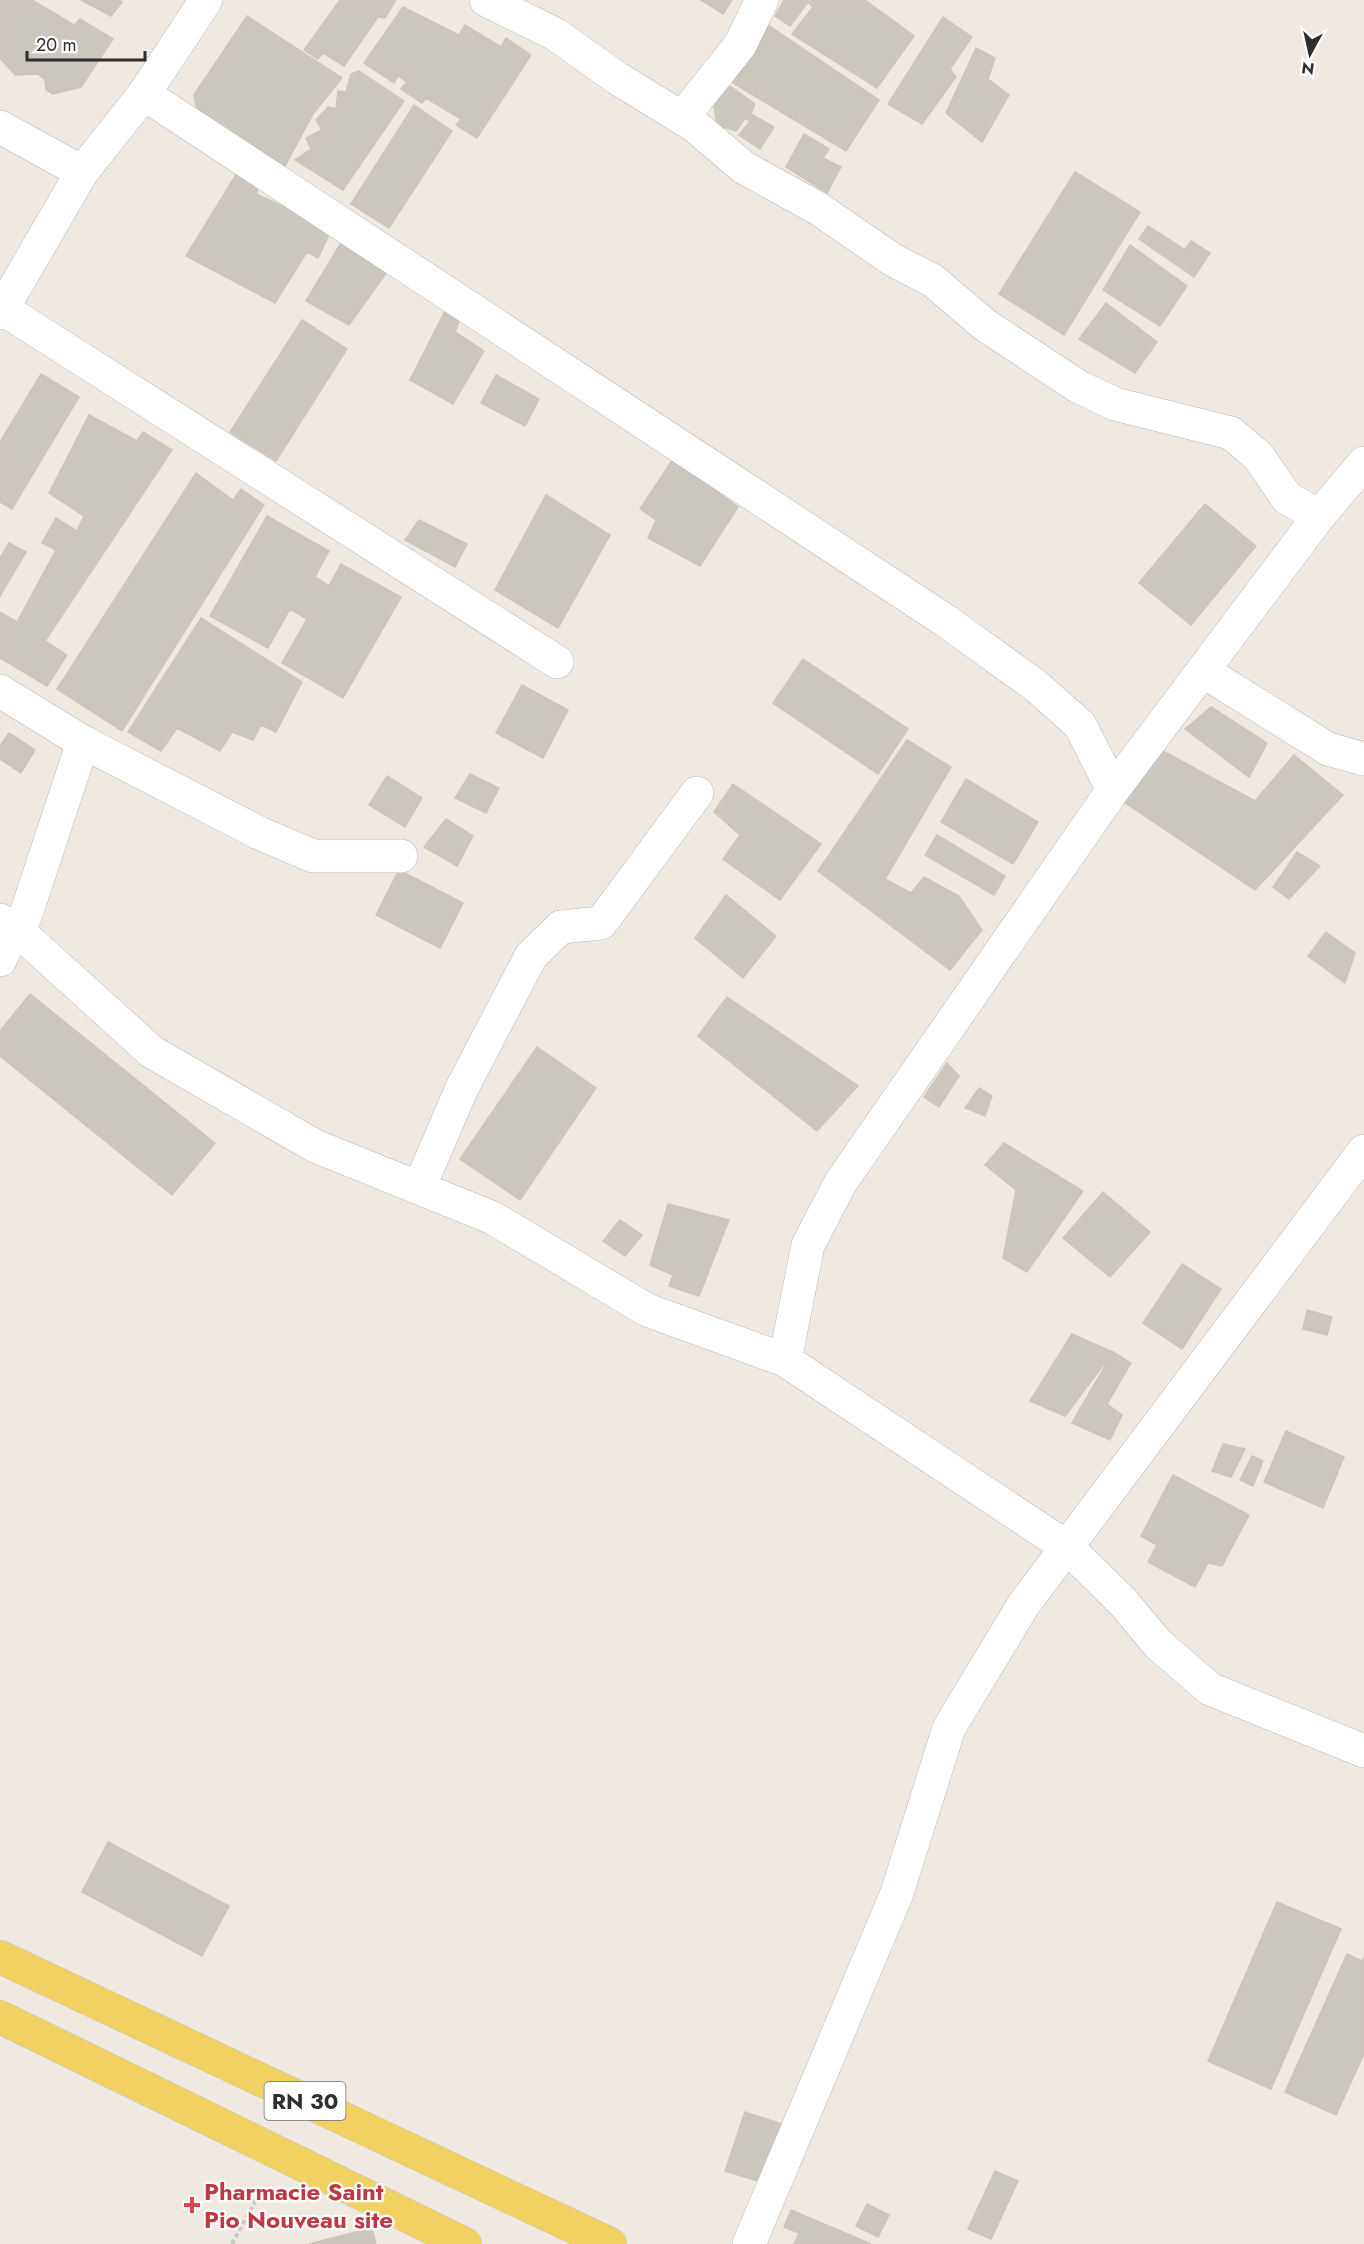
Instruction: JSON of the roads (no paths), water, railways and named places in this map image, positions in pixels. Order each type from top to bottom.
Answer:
[{"type":"main road","name":"RN 30","points":[[0,1957],[610,2244]]},
{"type":"main road","name":"RN 30","points":[[0,2017],[465,2244]]},
{"type":"street","points":[[206,0],[144,94],[81,172],[2,311],[557,662]]},
{"type":"street","points":[[486,0],[555,34],[617,78],[695,126],[742,167],[819,209],[893,260],[932,280],[985,325],[1079,387],[1115,404],[1231,432],[1258,456],[1287,498],[1318,516]]},
{"type":"street","points":[[682,118],[740,45],[762,0]]},
{"type":"street","points":[[144,94],[955,627],[1036,686],[1080,724],[1113,790]]},
{"type":"street","points":[[0,127],[81,172]]},
{"type":"street","points":[[784,1360],[808,1245],[842,1182],[1113,790],[1318,516],[1364,463]]},
{"type":"street","points":[[1203,671],[1328,749],[1364,759]]},
{"type":"street","points":[[0,691],[83,742],[259,833],[313,856],[402,856]]},
{"type":"street","points":[[8,924],[25,917],[83,742]]},
{"type":"street","points":[[419,1188],[462,1088],[531,956],[561,927],[601,923],[697,793]]},
{"type":"street","points":[[0,960],[8,924]]},
{"type":"street","points":[[8,924],[152,1052],[315,1146],[493,1218],[647,1310],[784,1360],[1068,1548],[1123,1602],[1158,1644],[1210,1689],[1364,1751]]},
{"type":"street","points":[[749,2244],[897,1893],[949,1728],[1024,1604],[1364,1150]]},
{"type":"place","name":"Pharmacie Saint Pio Nouveau site","points":[[192,2205]]}]
